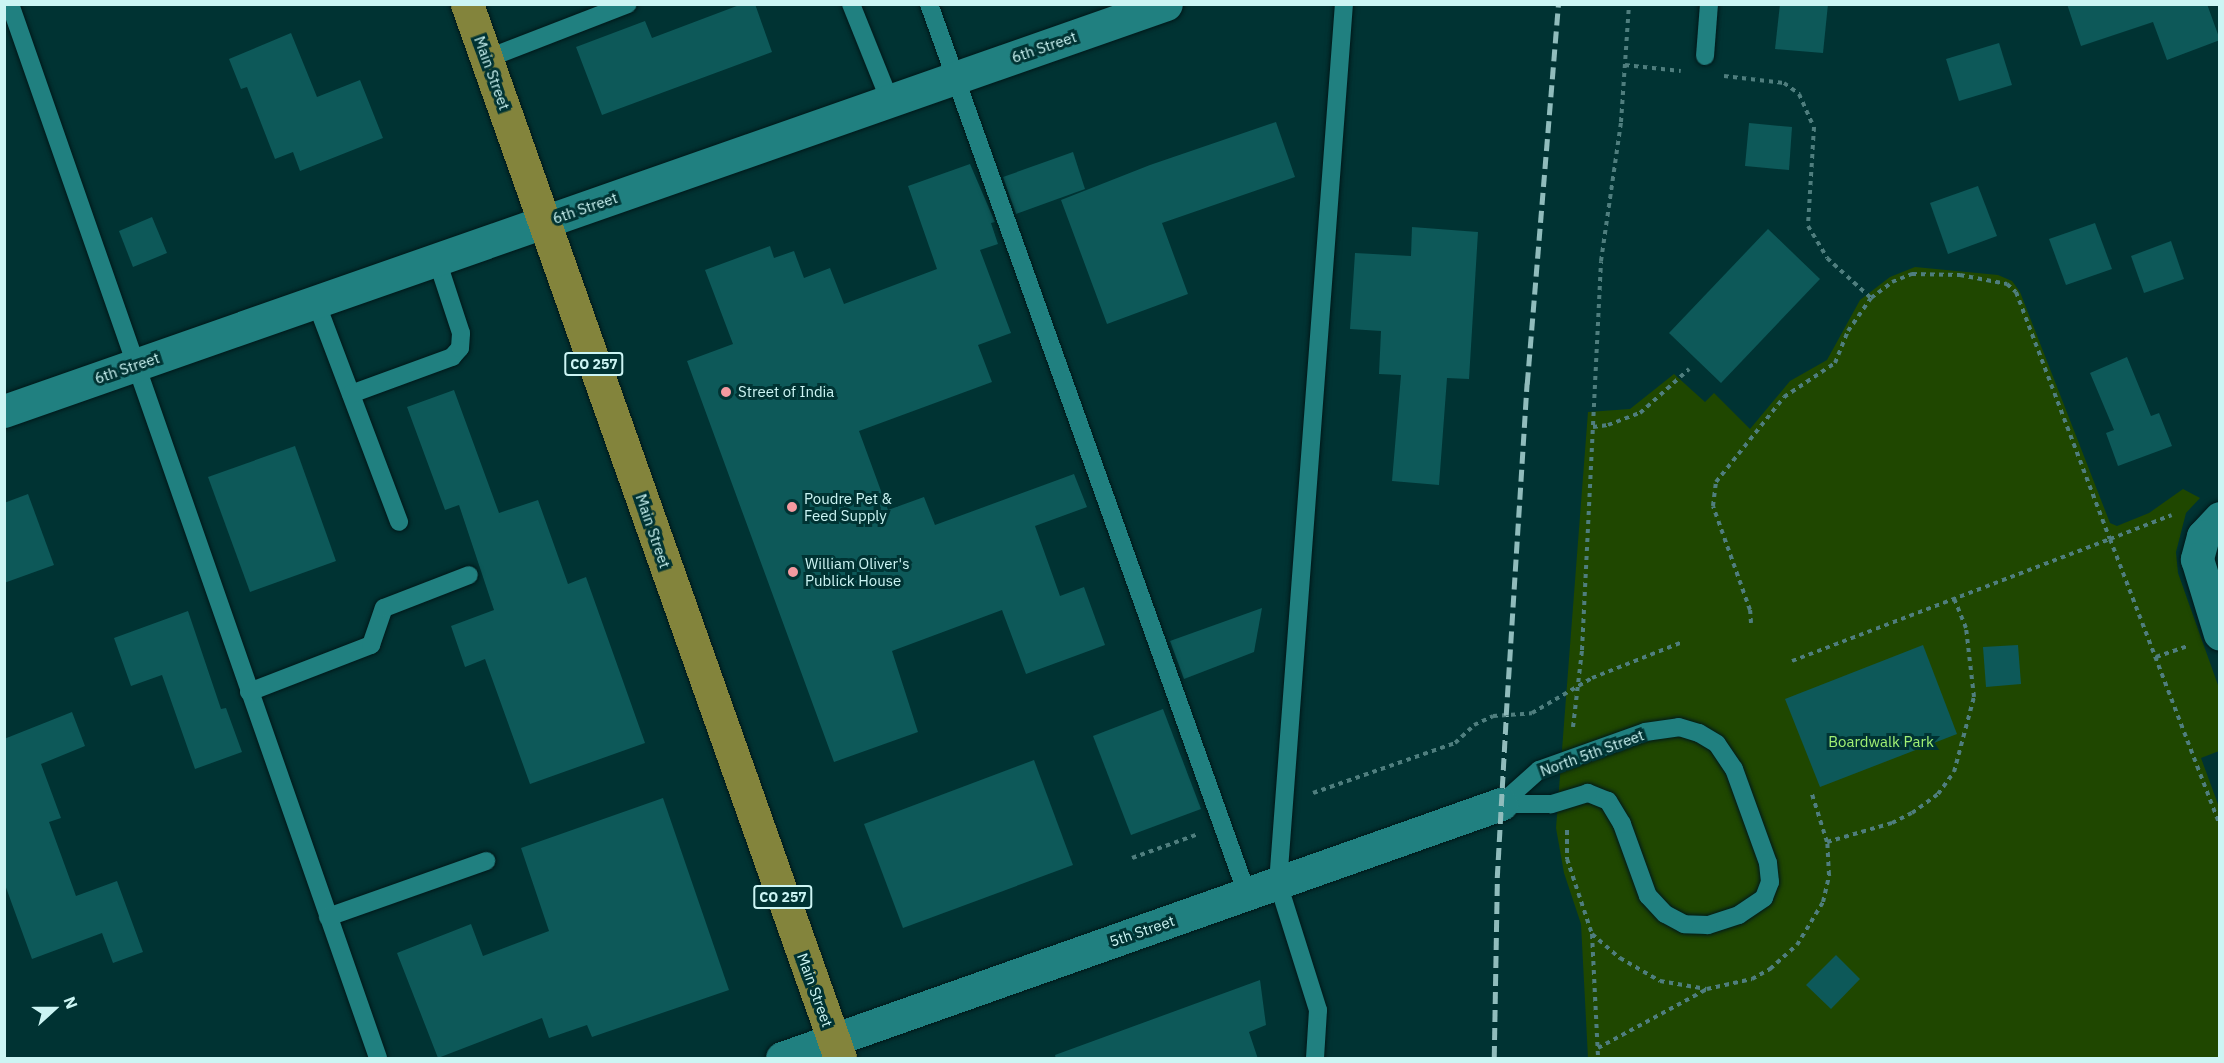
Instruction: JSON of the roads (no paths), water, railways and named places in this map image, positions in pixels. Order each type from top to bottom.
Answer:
[{"type":"main road","name":"Main Street","points":[[467,4],[837,1049]]},
{"type":"street","name":"6th Street","points":[[4,411],[1166,4]]},
{"type":"street","points":[[2220,518],[2203,536],[2196,559],[2220,634]]},
{"type":"street","name":"5th Street","points":[[782,1059],[837,1049],[1247,894],[1501,804]]},
{"type":"lane","points":[[10,4],[134,366],[378,1059]]},
{"type":"lane","points":[[486,59],[628,4]]},
{"type":"lane","points":[[851,4],[890,101]]},
{"type":"lane","points":[[929,4],[1247,894]]},
{"type":"lane","points":[[1316,1059],[1318,1010],[1278,883],[1344,4]]},
{"type":"lane","points":[[1705,56],[1709,4]]},
{"type":"lane","points":[[351,394],[452,357],[460,348],[461,333],[437,260]]},
{"type":"lane","points":[[316,302],[399,522]]},
{"type":"lane","points":[[249,692],[371,645],[384,608],[469,575]]},
{"type":"lane","name":"North 5th Street","points":[[1679,727],[1699,733],[1717,744],[1734,769],[1768,863],[1770,882],[1764,898],[1738,915],[1708,925],[1684,924],[1665,914],[1648,896],[1622,824],[1608,801],[1588,794],[1551,804],[1501,804],[1539,770],[1645,732],[1679,727]]},
{"type":"lane","points":[[328,917],[486,861]]},
{"type":"railway","points":[[1494,1058],[1497,878],[1506,715],[1527,384],[1558,4]]},
{"type":"place","name":"Street of India","points":[[726,392]]},
{"type":"place","name":"Poudre Pet & Feed Supply","points":[[792,507]]},
{"type":"place","name":"William Oliver's Publick House","points":[[793,572]]},
{"type":"park label","name":"Boardwalk Park","points":[[1881,742]]}]
